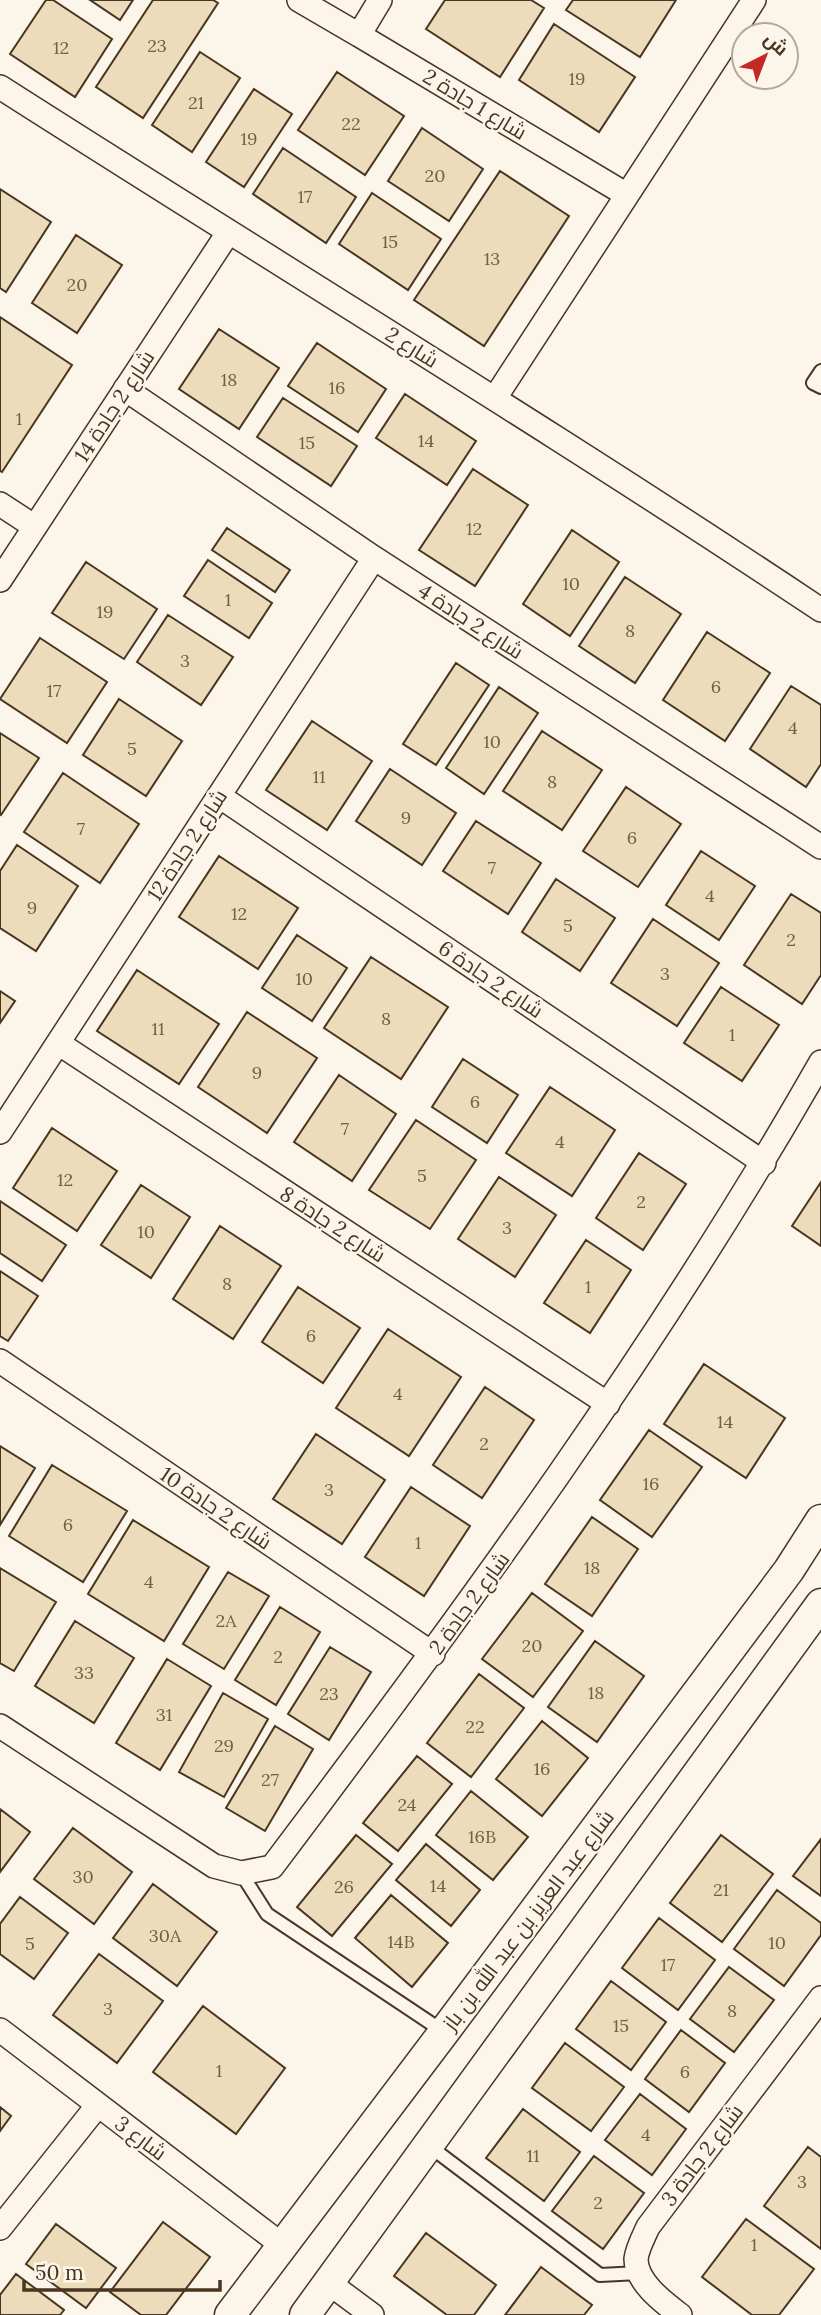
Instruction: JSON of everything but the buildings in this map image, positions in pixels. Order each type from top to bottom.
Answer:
[{"type":"street","name":"شارع 1 جادة 2","points":[[299,0],[627,195]]},
{"type":"street","points":[[359,35],[380,0]]},
{"type":"street","points":[[495,398],[754,0]]},
{"type":"street","name":"شارع 2","points":[[0,87],[228,233],[495,398],[821,610]]},
{"type":"street","name":"شارع 2 جادة 14","points":[[0,580],[228,233]]},
{"type":"street","name":"شارع 2 جادة 4","points":[[125,389],[374,558],[821,847]]},
{"type":"street","points":[[0,504],[35,527]]},
{"type":"street","name":"شارع 2 جادة 12","points":[[0,1132],[374,558]]},
{"type":"street","name":"شارع 2 جادة 6","points":[[219,796],[764,1163]]},
{"type":"street","name":"شارع 2 جادة 8","points":[[58,1043],[608,1404]]},
{"type":"street","name":"شارع 2 جادة 2","points":[[241,1873],[272,1867],[433,1654],[608,1404],[764,1163],[821,1062]]},
{"type":"street","name":"شارع 2 جادة 10","points":[[0,1361],[433,1654]]},
{"type":"street","name":"شارع عبد العزيز بن عبد الله بن باز","points":[[230,2315],[789,1570],[821,1520]]},
{"type":"street","points":[[305,2315],[821,1604]]},
{"type":"street","points":[[0,1726],[214,1866],[241,1873]]},
{"type":"street","name":"شارع 2 جادة 3","points":[[639,2273],[636,2257],[648,2227],[821,1998]]},
{"type":"street","name":"شارع 3","points":[[0,2030],[282,2245]]},
{"type":"street","points":[[0,2228],[98,2105]]},
{"type":"street","points":[[639,2273],[654,2293],[680,2315]]},
{"type":"street","points":[[328,2283],[372,2315]]},
{"type":"lane","points":[[821,371],[813,383],[821,387]]},
{"type":"lane","points":[[241,1873],[267,1914],[444,2032]]},
{"type":"lane","points":[[428,2145],[600,2275],[639,2273]]}]
